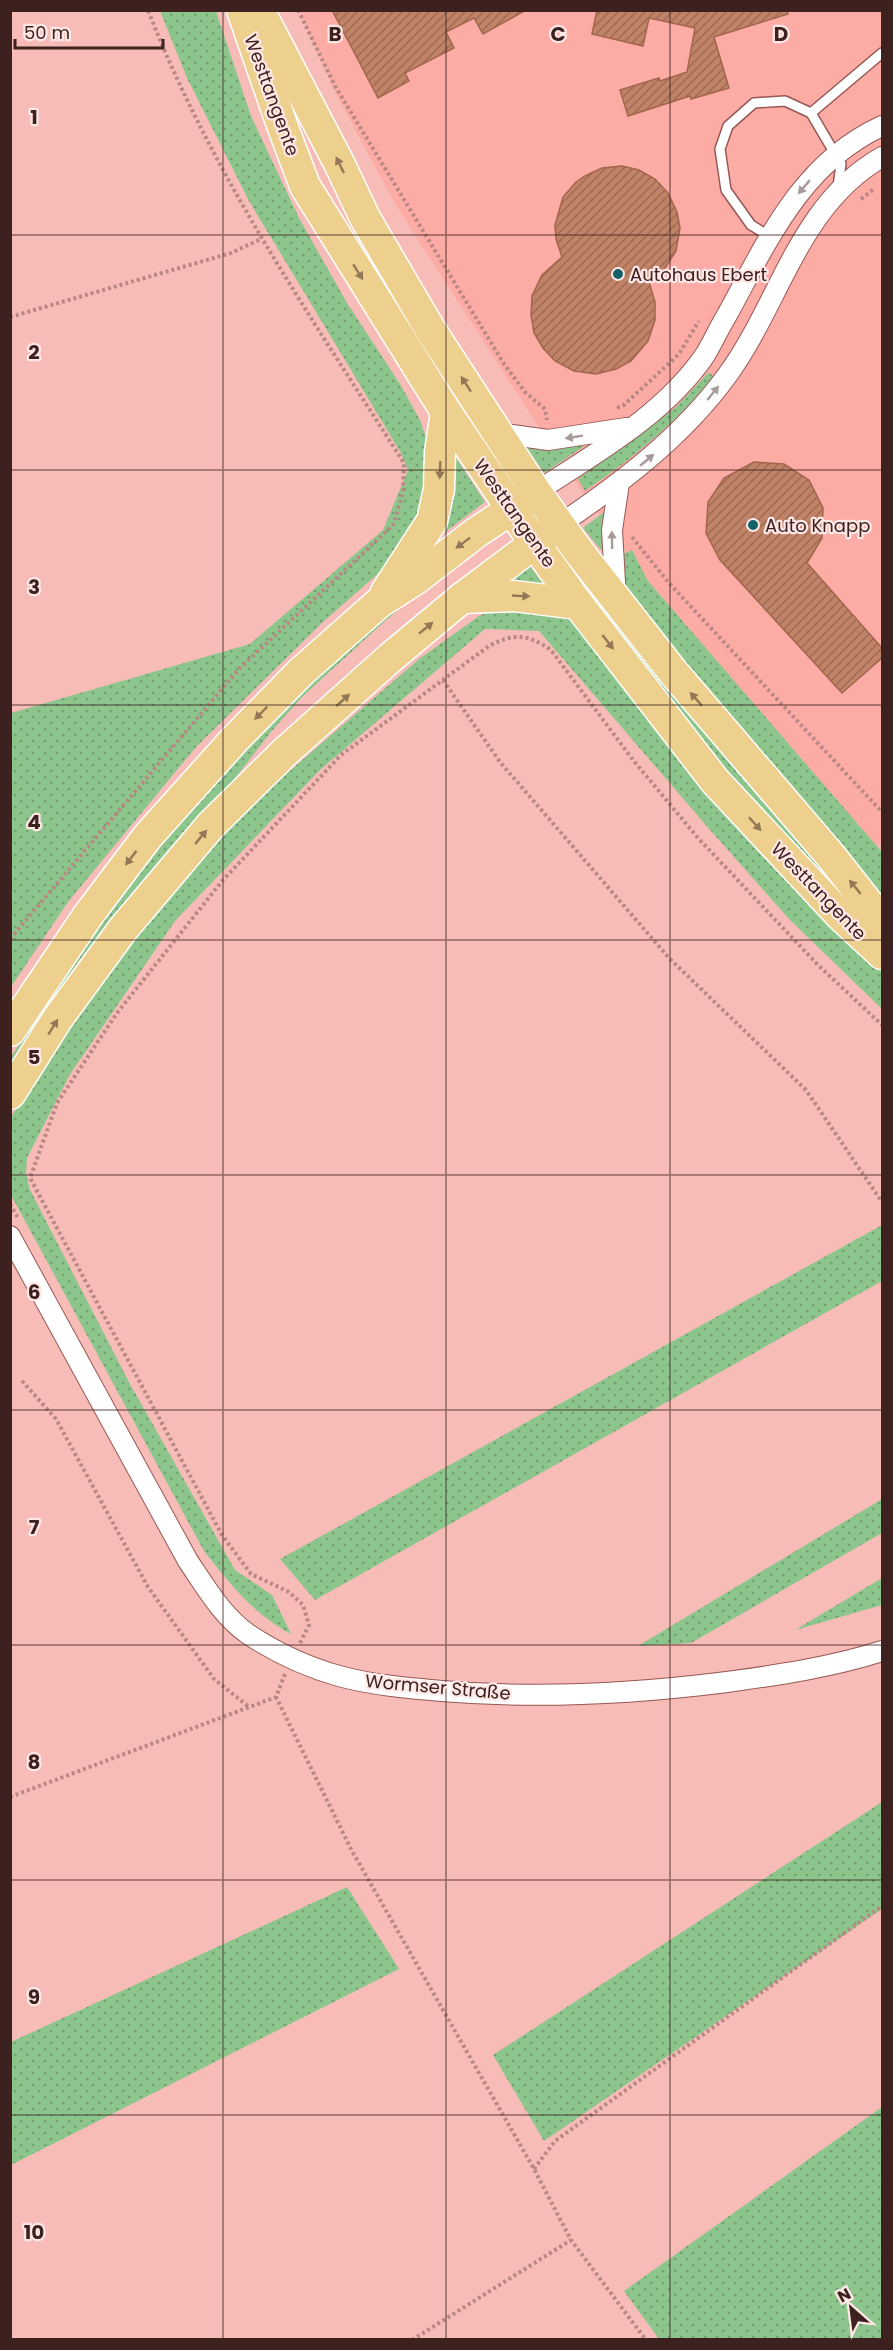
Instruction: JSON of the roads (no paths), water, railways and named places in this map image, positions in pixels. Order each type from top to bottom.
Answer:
[{"type":"main road","name":"Westtangente","points":[[242,10],[306,186],[446,412],[511,509],[578,604],[716,781],[841,916],[882,954]]},
{"type":"main road","name":"Westtangente","points":[[259,10],[365,218],[430,329],[536,492],[673,672],[830,855],[882,921]]},
{"type":"main road","points":[[380,602],[432,521],[439,489],[440,453],[446,412]]},
{"type":"main road","points":[[10,1031],[89,914],[148,836],[235,739],[302,671],[380,602],[416,579],[536,492]]},
{"type":"main road","points":[[10,1094],[58,1018],[123,929],[211,825],[284,753],[390,658],[462,598],[560,525]]},
{"type":"main road","points":[[462,598],[514,596],[578,604]]},
{"type":"street","points":[[536,492],[632,427],[678,388],[705,355],[769,236],[789,205],[810,180],[837,155],[882,126]]},
{"type":"street","points":[[560,525],[619,483],[674,437],[699,410],[726,377],[746,346],[806,232],[837,192],[882,157]]},
{"type":"street","points":[[498,433],[548,440],[632,427]]},
{"type":"street","points":[[616,599],[612,530],[619,483]]},
{"type":"street","name":"Wormser Straße","points":[[16,1231],[188,1561],[218,1605],[247,1633],[292,1659],[339,1676],[385,1686],[464,1693],[562,1696],[663,1690],[765,1677],[860,1658],[882,1651]]},
{"type":"lane","points":[[811,113],[882,52]]},
{"type":"lane","points":[[769,236],[751,225],[726,190],[720,149],[728,126],[754,103],[785,100],[811,113],[841,164],[837,192]]},
{"type":"place","name":"Autohaus Ebert","points":[[618,274]]},
{"type":"place","name":"Auto Knapp","points":[[753,525]]}]
